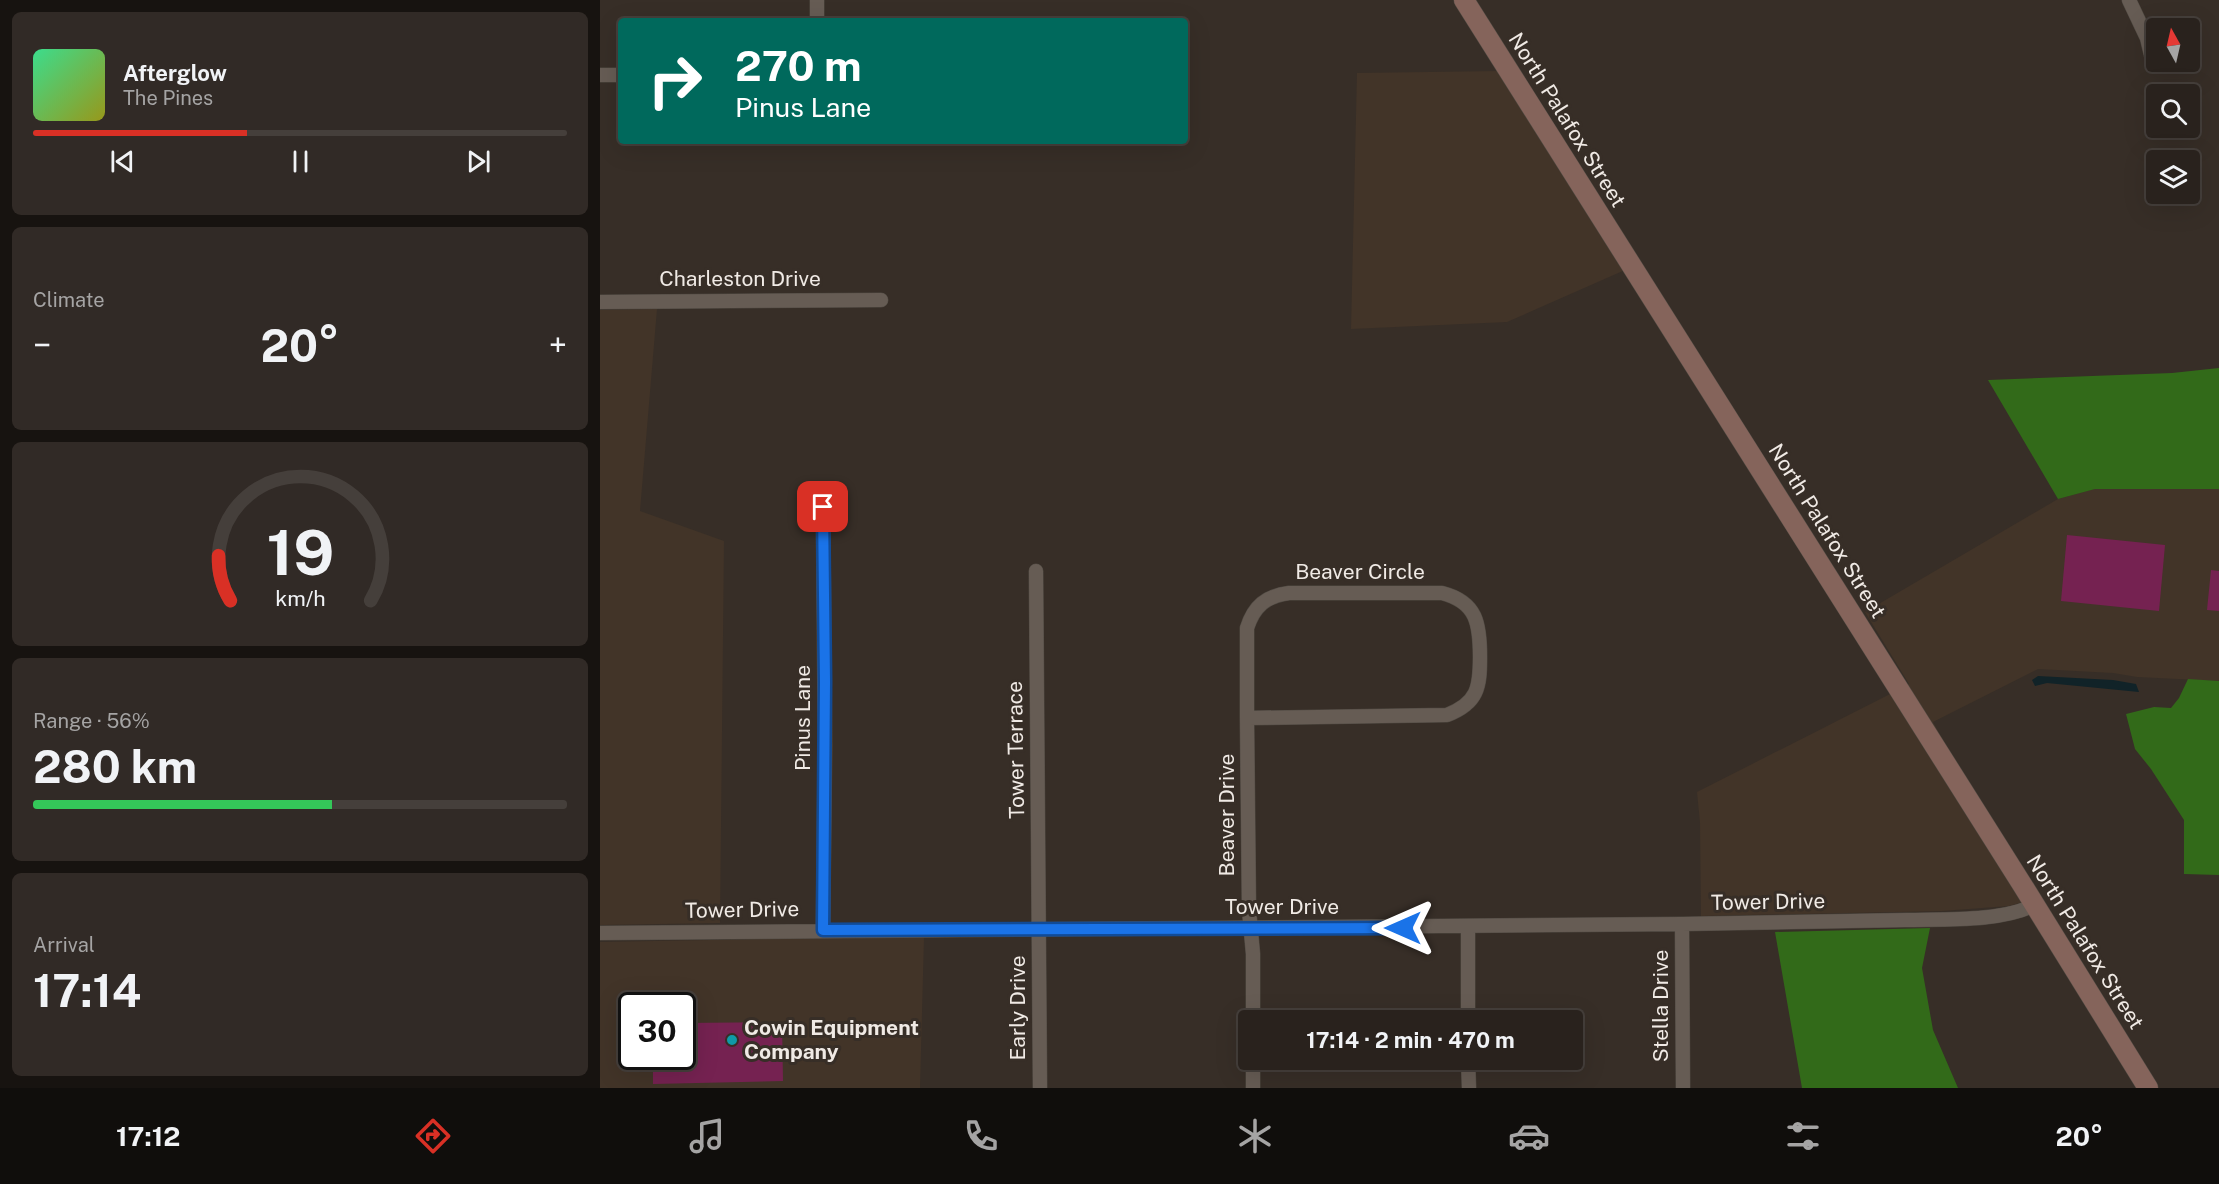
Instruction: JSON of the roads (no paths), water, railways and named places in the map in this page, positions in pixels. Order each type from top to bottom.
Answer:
[{"type":"main road","name":"North Palafox Street","points":[[1464,0],[2148,1088]]},
{"type":"street","points":[[817,0],[817,18]]},
{"type":"street","points":[[2129,0],[2146,36]]},
{"type":"street","points":[[600,75],[618,75]]},
{"type":"street","name":"Charleston Drive","points":[[600,302],[881,300]]},
{"type":"street","name":"Pinus Lane","points":[[823,507],[825,675],[823,930]]},
{"type":"street","name":"Tower Terrace","points":[[1036,571],[1038,929]]},
{"type":"street","name":"Beaver Circle","points":[[1442,592],[1464,603],[1473,613],[1479,625],[1480,681],[1476,693],[1459,710],[1447,715],[1247,718],[1247,628],[1256,608],[1265,600],[1276,595],[1442,592]]},
{"type":"street","name":"Beaver Drive","points":[[1247,718],[1253,1010]]},
{"type":"street","name":"Tower Drive","points":[[600,933],[1468,927],[1942,920],[2010,915],[2022,912],[2034,905]]},
{"type":"street","name":"Stella Drive","points":[[1682,924],[1683,1088]]},
{"type":"street","points":[[1468,927],[1468,1010]]},
{"type":"street","name":"Early Drive","points":[[1038,929],[1040,1088]]},
{"type":"street","points":[[1252,1070],[1253,1088]]},
{"type":"street","points":[[1468,1070],[1469,1088]]},
{"type":"water","points":[[2038,676],[2113,680],[2136,684],[2139,692],[2047,683],[2035,686],[2032,680]]},
{"type":"place","name":"Cowin Equipment Company","points":[[732,1040]]}]
